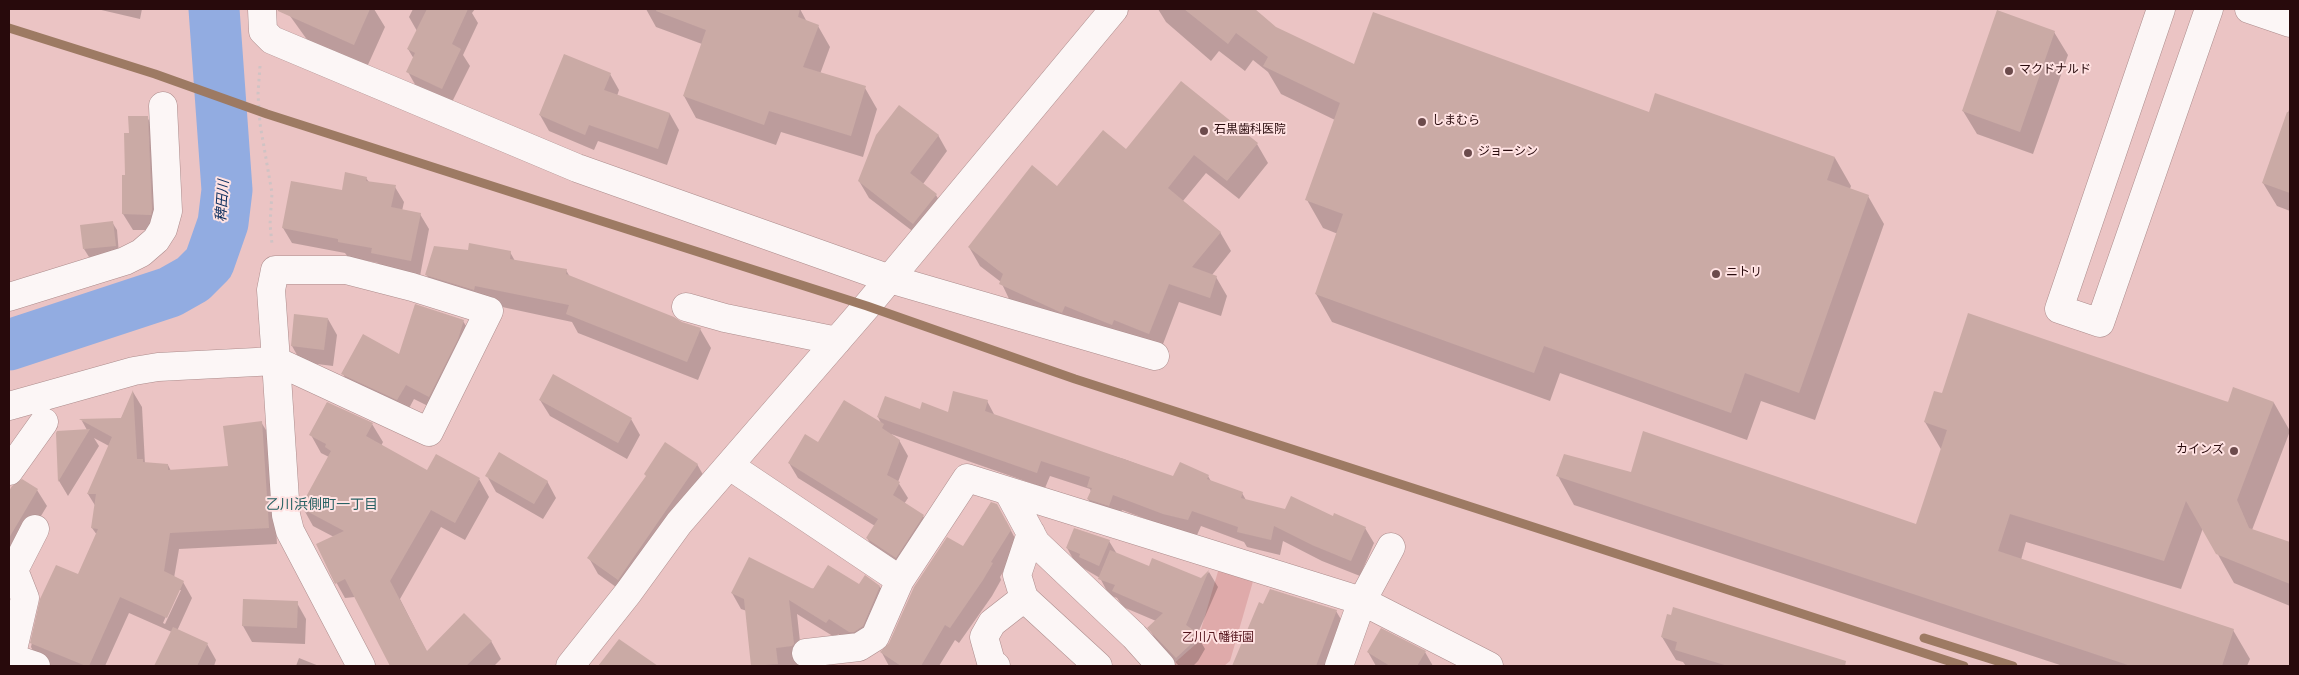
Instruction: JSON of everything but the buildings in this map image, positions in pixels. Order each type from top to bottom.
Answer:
[{"type":"main road","points":[[570,666],[628,593],[679,522],[730,466],[890,279],[1112,9]]},
{"type":"main road","points":[[2161,9],[2059,309],[2100,323],[2208,9]]},
{"type":"main road","points":[[2249,9],[2290,23]]},
{"type":"main road","points":[[262,20],[272,40],[577,168],[890,279],[1155,356]]},
{"type":"main road","points":[[9,297],[125,261],[141,253],[156,240],[163,229],[168,211],[163,106]]},
{"type":"main road","points":[[9,406],[134,371],[158,367],[276,361],[429,432],[489,311],[412,287],[346,270],[275,270],[271,290],[276,361],[286,515],[290,531],[361,666]]},
{"type":"main road","points":[[686,307],[725,318],[837,341]]},
{"type":"main road","points":[[9,470],[44,422]]},
{"type":"main road","points":[[730,466],[900,580]]},
{"type":"main road","points":[[806,653],[859,648],[875,638],[900,580],[967,478],[1362,602],[1489,666]]},
{"type":"main road","points":[[1008,491],[1036,543],[1134,636],[1161,666]]},
{"type":"main road","points":[[19,660],[25,598],[14,570],[35,529]]},
{"type":"main road","points":[[1031,533],[1017,576],[1024,598],[1098,666]]},
{"type":"main road","points":[[1339,666],[1362,602],[1391,547]]},
{"type":"main road","points":[[996,666],[991,662],[984,637],[992,623],[1024,598]]},
{"type":"path","points":[[262,20],[258,94],[260,124],[272,193],[270,224],[275,270]]},
{"type":"green space","name":"乙川八幡街園","points":[[1219,568],[1254,578],[1230,661],[1224,666],[1171,666],[1197,643]]},
{"type":"waterway","name":"稗田川","points":[[9,345],[170,292],[193,279],[209,263],[223,223],[227,190],[214,9]]},
{"type":"transit line","points":[[9,28],[155,74],[267,114],[867,306],[1075,379],[1964,666]]},
{"type":"transit line","points":[[1924,638],[2013,666]]},
{"type":"place","name":"マクドナルド","points":[[2009,71]]},
{"type":"place","name":"しまむら","points":[[1422,122]]},
{"type":"place","name":"石黒歯科医院","points":[[1204,131]]},
{"type":"place","name":"ジョーシン","points":[[1468,153]]},
{"type":"place","name":"ニトリ","points":[[1716,274]]},
{"type":"place","name":"カインズ","points":[[2234,451]]},
{"type":"district","name":"乙川浜側町一丁目","points":[[322,506]]}]
